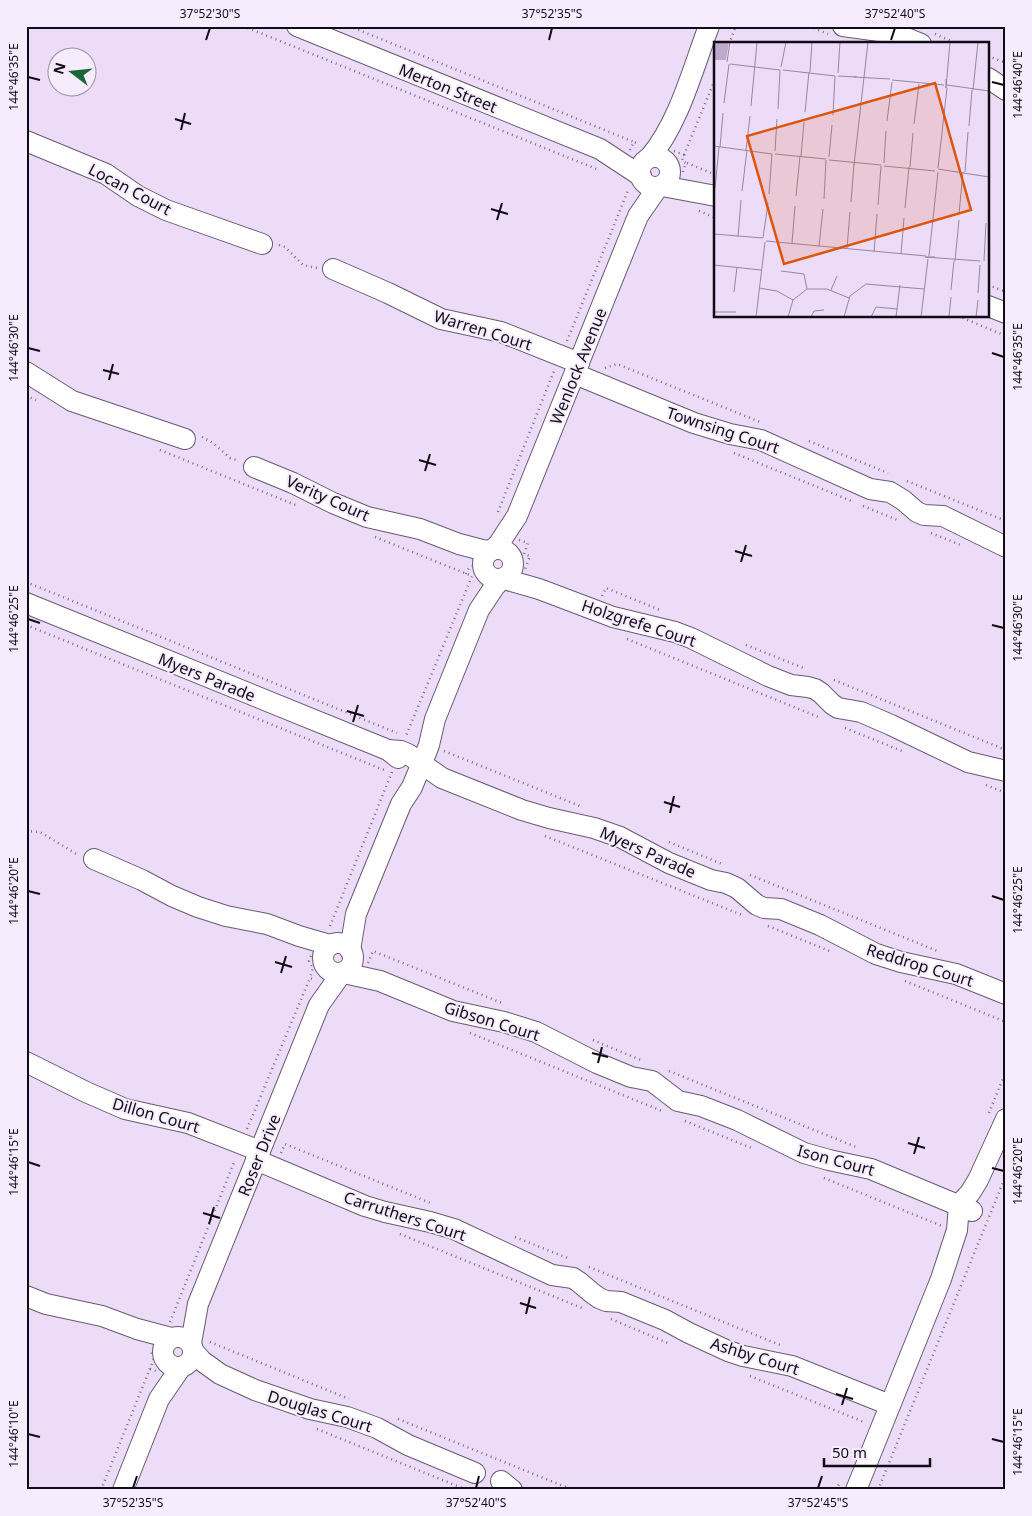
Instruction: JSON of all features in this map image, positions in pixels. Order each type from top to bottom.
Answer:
[{"type":"street","name":"Merton Street","points":[[297,26],[600,149],[651,182],[714,196]]},
{"type":"street","points":[[668,160],[641,165],[640,170],[651,182],[668,180],[671,171],[668,160],[660,145],[672,124],[709,26]]},
{"type":"street","points":[[843,26],[894,32],[916,42]]},
{"type":"street","points":[[990,79],[1006,90]]},
{"type":"street","name":"Locan Court","points":[[26,141],[106,174],[138,196],[166,210],[262,244]]},
{"type":"street","name":"Merton Street","points":[[600,149],[668,160],[688,180],[714,195]]},
{"type":"street","name":"Wenlock Avenue","points":[[419,769],[429,745],[435,719],[479,610],[494,586],[498,545],[517,516],[651,182]]},
{"type":"street","name":"Warren Court","points":[[333,270],[388,293],[441,319],[501,332],[577,368]]},
{"type":"street","points":[[990,307],[1006,313]]},
{"type":"street","name":"Townsing Court","points":[[577,368],[694,423],[730,434],[761,440],[870,489],[890,492],[917,512],[924,515],[943,516],[1006,547]]},
{"type":"street","points":[[26,372],[72,401],[185,439]]},
{"type":"street","name":"Verity Court","points":[[254,467],[367,517],[420,529],[459,544],[482,550],[497,565]]},
{"type":"street","name":"Holzgrefe Court","points":[[497,565],[539,589],[626,621],[675,632],[691,638],[768,676],[791,685],[815,689],[838,708],[860,712],[898,728],[960,759],[1006,771]]},
{"type":"street","name":"Myers Parade","points":[[26,603],[388,750],[401,751],[408,754],[419,769],[535,814],[606,832],[669,863],[737,888],[757,905],[764,908],[781,909]]},
{"type":"street","name":"Roser Drive","points":[[123,1490],[159,1399],[185,1324],[198,1304],[401,804],[412,787],[419,769]]},
{"type":"street","name":"Gibson Court","points":[[94,859],[198,907],[226,916],[267,924],[299,936],[337,959],[380,981],[453,1011],[504,1022],[536,1032],[597,1063],[631,1077],[652,1081],[678,1101],[702,1106]]},
{"type":"street","name":"Reddrop Court","points":[[781,909],[820,925],[876,954],[901,962],[956,974],[1006,994]]},
{"type":"street","name":"Dillon Court","points":[[26,1062],[125,1109],[188,1123],[258,1156]]},
{"type":"street","name":"Ison Court","points":[[702,1106],[737,1120],[804,1153],[871,1169],[966,1208]]},
{"type":"street","points":[[856,1490],[941,1279],[969,1231],[966,1208],[983,1197],[1002,1127]]},
{"type":"street","name":"Carruthers Court","points":[[258,1156],[365,1206],[454,1229],[552,1275],[573,1278],[599,1298],[622,1302]]},
{"type":"street","name":"Douglas Court","points":[[26,1296],[56,1307],[102,1316],[137,1329],[175,1354],[255,1390],[301,1406],[377,1428],[471,1481]]},
{"type":"street","name":"Ashby Court","points":[[622,1302],[665,1320],[728,1351],[792,1366],[890,1406]]},
{"type":"path","points":[[243,26],[601,171]]},
{"type":"path","points":[[349,26],[634,142]]},
{"type":"path","points":[[730,42],[736,26]]},
{"type":"path","points":[[990,57],[1006,63]]},
{"type":"path","points":[[714,80],[668,160],[714,174]]},
{"type":"path","points":[[262,244],[285,247],[303,265],[333,270]]},
{"type":"path","points":[[990,286],[1006,292]]},
{"type":"path","points":[[963,318],[1006,336]]},
{"type":"path","points":[[26,396],[45,403]]},
{"type":"path","points":[[185,439],[199,435],[213,443],[230,458],[254,467]]},
{"type":"path","points":[[155,448],[301,507]]},
{"type":"path","points":[[734,453],[906,523]]},
{"type":"path","points":[[924,530],[970,549]]},
{"type":"path","points":[[375,537],[472,576],[406,736]]},
{"type":"path","points":[[596,611],[606,588],[660,610]]},
{"type":"path","points":[[26,625],[419,769],[444,751]]},
{"type":"path","points":[[624,638],[824,719]]},
{"type":"path","points":[[742,643],[806,669]]},
{"type":"path","points":[[833,680],[1006,750]]},
{"type":"path","points":[[842,726],[906,752]]},
{"type":"path","points":[[978,782],[1006,793]]},
{"type":"path","points":[[26,831],[40,832],[79,855],[94,859]]},
{"type":"path","points":[[538,833],[749,918]]},
{"type":"path","points":[[768,926],[832,952]]},
{"type":"path","points":[[905,981],[1006,1022]]},
{"type":"path","points":[[878,1490],[1006,1175]]},
{"type":"path","points":[[101,1490],[175,1354]]},
{"type":"path","points":[[310,1426],[471,1481]]}]
